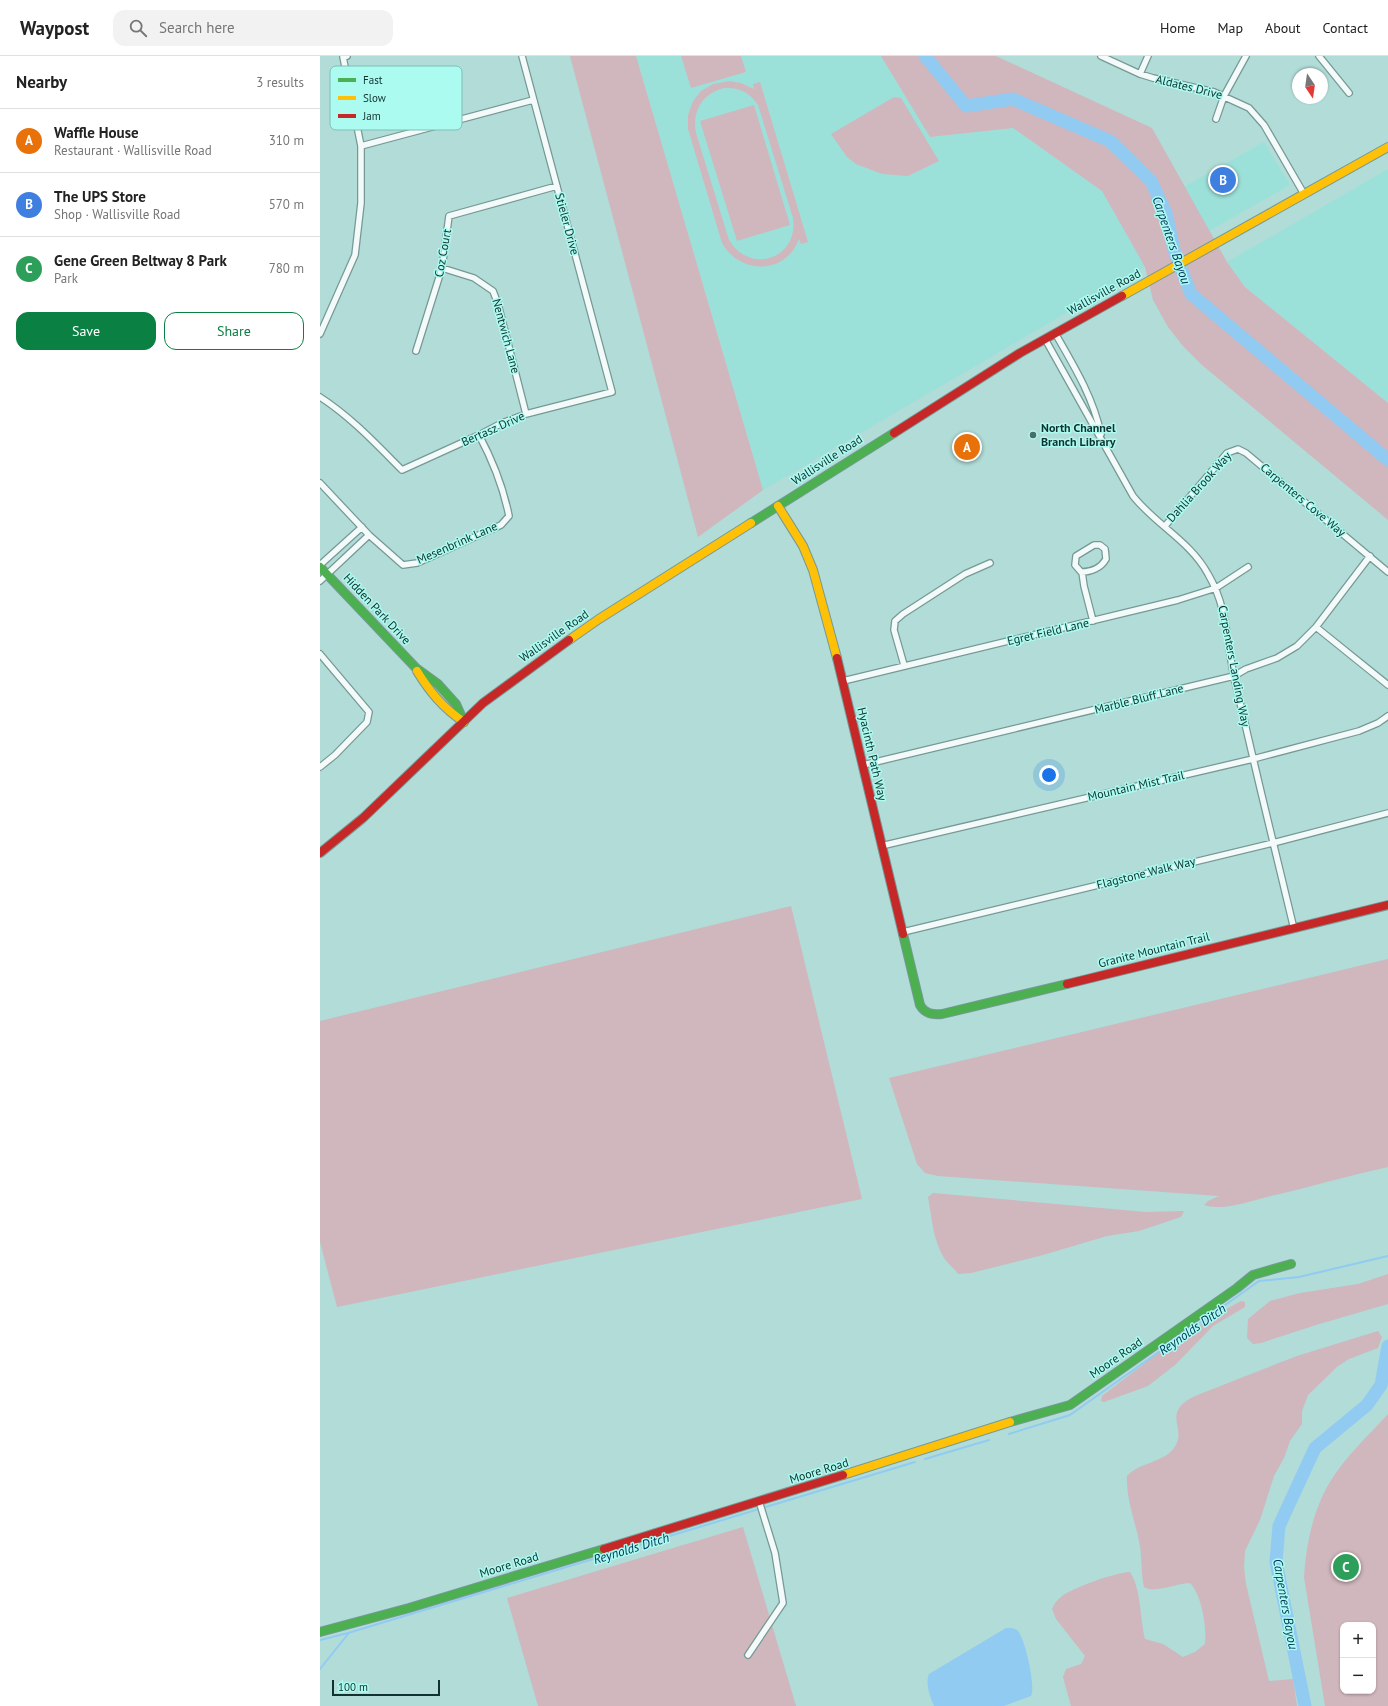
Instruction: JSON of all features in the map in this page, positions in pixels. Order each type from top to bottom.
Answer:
[{"type":"street","points":[[345,56],[347,66]]},
{"type":"street","name":"Stieler Drive","points":[[522,56],[612,392]]},
{"type":"street","name":"Aldates Drive","points":[[1101,56],[1140,74],[1224,96],[1249,108],[1257,116],[1304,194]]},
{"type":"street","points":[[1140,74],[1148,56]]},
{"type":"street","points":[[1216,118],[1224,96],[1246,56]]},
{"type":"street","points":[[1319,56],[1349,93]]},
{"type":"street","points":[[462,119],[533,100]]},
{"type":"street","points":[[320,334],[355,255],[361,203],[361,146],[358,130]]},
{"type":"street","points":[[361,146],[421,130]]},
{"type":"street","name":"Wallisville Road","points":[[320,853],[378,804],[483,704],[531,666],[599,619],[958,391],[1055,333],[1388,147]]},
{"type":"street","name":"Coz Court","points":[[416,351],[442,268],[449,216],[557,186]]},
{"type":"street","name":"Nentwich Lane","points":[[442,268],[474,278],[493,291],[498,304],[526,414]]},
{"type":"street","name":"Carpenters Landing Way","points":[[1055,333],[1084,385],[1103,440]]},
{"type":"street","name":"Carpenters Landing Way","points":[[1045,339],[1103,440],[1133,496],[1143,508],[1195,554],[1216,588],[1225,616],[1234,676],[1294,929]]},
{"type":"street","name":"Bertasz Drive","points":[[320,396],[336,407],[361,429],[402,470],[480,435],[502,423],[526,414],[612,392]]},
{"type":"street","name":"Mesenbrink Lane","points":[[369,536],[403,565],[417,563],[501,525],[509,516],[505,498],[494,463],[480,435]]},
{"type":"street","name":"Dahlia Brook Way","points":[[1165,526],[1227,453],[1234,450]]},
{"type":"street","name":"Carpenters Cove Way","points":[[1234,450],[1242,450],[1246,453],[1388,572]]},
{"type":"street","points":[[320,483],[369,536],[320,581]]},
{"type":"street","name":"Hyacinth Path Way","points":[[778,506],[803,546],[813,570],[843,681],[919,1002],[922,1009],[926,1013]]},
{"type":"street","points":[[320,566],[362,527]]},
{"type":"street","points":[[1082,572],[1088,572],[1105,562],[1106,553],[1102,547],[1094,545],[1076,556],[1075,565],[1078,570],[1082,572],[1093,621]]},
{"type":"street","name":"Marble Bluff Lane","points":[[863,765],[1234,676],[1246,669],[1277,658],[1297,646],[1316,627],[1370,556]]},
{"type":"street","points":[[904,666],[894,630],[895,621],[903,614],[965,574],[990,563]]},
{"type":"street","name":"Hidden Park Drive","points":[[320,566],[416,668],[438,684],[456,704],[464,722]]},
{"type":"street","name":"Egret Field Lane","points":[[843,681],[1178,600],[1216,588],[1248,567]]},
{"type":"street","points":[[1316,627],[1388,685]]},
{"type":"street","points":[[320,654],[369,712],[367,722],[335,755],[320,767]]},
{"type":"street","name":"Hidden Park Drive","points":[[416,668],[429,692],[447,711],[464,722]]},
{"type":"street","name":"Mountain Mist Trail","points":[[881,846],[1253,759],[1359,731],[1378,723],[1388,716]]},
{"type":"street","name":"Flagstone Walk Way","points":[[903,932],[1273,843],[1388,813]]},
{"type":"street","name":"Granite Mountain Trail","points":[[926,1013],[931,1015],[942,1014],[1388,905]]},
{"type":"street","name":"Moore Road","points":[[320,1632],[409,1608],[759,1502],[914,1453],[980,1430],[1070,1405],[1237,1288],[1252,1275],[1291,1264]]},
{"type":"street","points":[[748,1655],[783,1603],[775,1553],[759,1502]]},
{"type":"shaded area","points":[[570,56],[636,56],[763,490],[698,537]]},
{"type":"shaded area","points":[[636,56],[881,56],[930,137],[1013,128],[1102,191],[1145,267],[763,490]]},
{"type":"shaded area","points":[[681,56],[741,56],[746,72],[691,88]]},
{"type":"shaded area","points":[[881,56],[996,56],[1152,128],[1227,262],[1245,287],[1388,403],[1388,520],[1202,365],[1183,346],[1168,327],[1153,300],[1145,267],[1102,191],[1013,128],[930,137]]},
{"type":"shaded area","points":[[730,81],[741,83],[754,89],[753,84],[760,82],[808,242],[801,244],[799,239],[793,251],[774,265],[751,265],[740,261],[730,253],[722,243],[688,129],[688,115],[693,101],[701,91],[713,84]],"holes":[[[724,88],[734,88],[743,91],[755,100],[758,105],[793,218],[793,232],[788,244],[781,252],[771,258],[760,259],[749,257],[738,251],[729,240],[696,133],[695,125],[697,111],[700,104],[710,94]]]},
{"type":"shaded area","points":[[894,97],[901,98],[939,161],[908,176],[882,174],[856,164],[847,157],[831,134]]},
{"type":"shaded area","points":[[754,105],[790,225],[737,241],[700,121]]},
{"type":"shaded area","points":[[1264,142],[1290,185],[1209,231],[1184,187]]},
{"type":"shaded area","points":[[1388,169],[1388,403],[1245,287],[1227,262]]},
{"type":"shaded area","points":[[791,906],[862,1199],[337,1307],[320,1242],[320,1021]]},
{"type":"shaded area","points":[[1388,959],[1388,1167],[1244,1203],[1212,1207],[1204,1205],[1208,1201],[1219,1196],[938,1176],[925,1173],[917,1164],[889,1078]]},
{"type":"shaded area","points":[[933,1193],[1146,1212],[1184,1211],[1181,1217],[1139,1231],[1107,1236],[1043,1255],[971,1273],[958,1274],[944,1258],[937,1244],[928,1197]]},
{"type":"shaded area","points":[[1388,1274],[1388,1304],[1261,1343],[1253,1344],[1247,1338],[1248,1319],[1270,1301],[1300,1293],[1358,1284]]},
{"type":"shaded area","points":[[1241,1301],[1245,1302],[1245,1307],[1213,1326],[1175,1365],[1148,1386],[1104,1402],[1101,1401],[1102,1396],[1158,1353],[1212,1317]]},
{"type":"shaded area","points":[[1378,1331],[1382,1337],[1378,1348],[1349,1359],[1338,1366],[1308,1395],[1302,1411],[1302,1424],[1290,1441],[1284,1458],[1274,1476],[1260,1520],[1245,1551],[1244,1567],[1246,1584],[1269,1681],[1293,1679],[1297,1706],[1071,1706],[1063,1677],[1066,1669],[1081,1664],[1085,1656],[1056,1619],[1052,1609],[1060,1598],[1075,1589],[1105,1578],[1130,1572],[1136,1586],[1145,1639],[1163,1644],[1183,1657],[1195,1652],[1205,1644],[1205,1629],[1201,1603],[1198,1595],[1190,1583],[1160,1589],[1148,1589],[1144,1587],[1140,1546],[1127,1485],[1127,1476],[1132,1471],[1164,1457],[1174,1448],[1178,1441],[1179,1434],[1176,1415],[1179,1409],[1184,1403],[1195,1396],[1297,1356]]},
{"type":"shaded area","points":[[1388,1414],[1388,1706],[1325,1706],[1304,1577],[1311,1528],[1319,1504],[1330,1482],[1350,1455]]},
{"type":"shaded area","points":[[743,1527],[796,1706],[538,1706],[507,1598]]},
{"type":"shaded area","points":[[1006,1628],[1014,1628],[1018,1631],[1024,1643],[1031,1674],[1031,1696],[1004,1706],[934,1706],[928,1686],[929,1674]]},
{"type":"waterway","name":"Carpenters Bayou","points":[[925,56],[966,106],[1013,99],[1110,141],[1151,181],[1166,213],[1174,250],[1191,294],[1388,460]]},
{"type":"waterway","name":"Reynolds Ditch","points":[[1009,1434],[1070,1415],[1259,1281],[1299,1277],[1388,1256]]},
{"type":"waterway","name":"Carpenters Bayou","points":[[1305,1706],[1276,1562],[1279,1526],[1315,1448],[1367,1405],[1381,1385],[1388,1346]]},
{"type":"waterway","name":"Reynolds Ditch","points":[[925,1459],[989,1440]]},
{"type":"waterway","name":"Reynolds Ditch","points":[[320,1640],[348,1633],[915,1462]]},
{"type":"waterway","points":[[320,1669],[348,1634]]},
{"type":"traffic: fast","points":[[751,523],[894,433]]},
{"type":"traffic: fast","points":[[320,567],[416,668],[438,684],[456,704],[464,722]]},
{"type":"traffic: fast","points":[[903,934],[920,1005],[924,1010],[930,1013],[942,1014],[1067,984]]},
{"type":"traffic: fast","points":[[1010,1422],[1070,1405],[1237,1288],[1253,1275],[1291,1264]]},
{"type":"traffic: fast","points":[[320,1632],[409,1608],[604,1549]]},
{"type":"traffic: slow","points":[[1122,296],[1388,147]]},
{"type":"traffic: slow","points":[[778,506],[803,546],[813,570],[837,658]]},
{"type":"traffic: slow","points":[[569,640],[599,619],[751,523]]},
{"type":"traffic: slow","points":[[417,671],[438,699],[464,722]]},
{"type":"traffic: slow","points":[[843,1475],[1010,1422]]},
{"type":"traffic: jam","points":[[894,433],[1020,353],[1122,296]]},
{"type":"traffic: jam","points":[[320,853],[363,818],[483,703],[569,640]]},
{"type":"traffic: jam","points":[[837,658],[903,934]]},
{"type":"traffic: jam","points":[[1067,984],[1388,905]]},
{"type":"traffic: jam","points":[[604,1549],[843,1475]]},
{"type":"place","name":"The UPS Store","points":[[1223,180]]},
{"type":"place","name":"North Channel Branch Library","points":[[1033,435]]},
{"type":"place","name":"Waffle House","points":[[967,447]]},
{"type":"place","name":"Gene Green Beltway 8 Park","points":[[1346,1567]]}]
